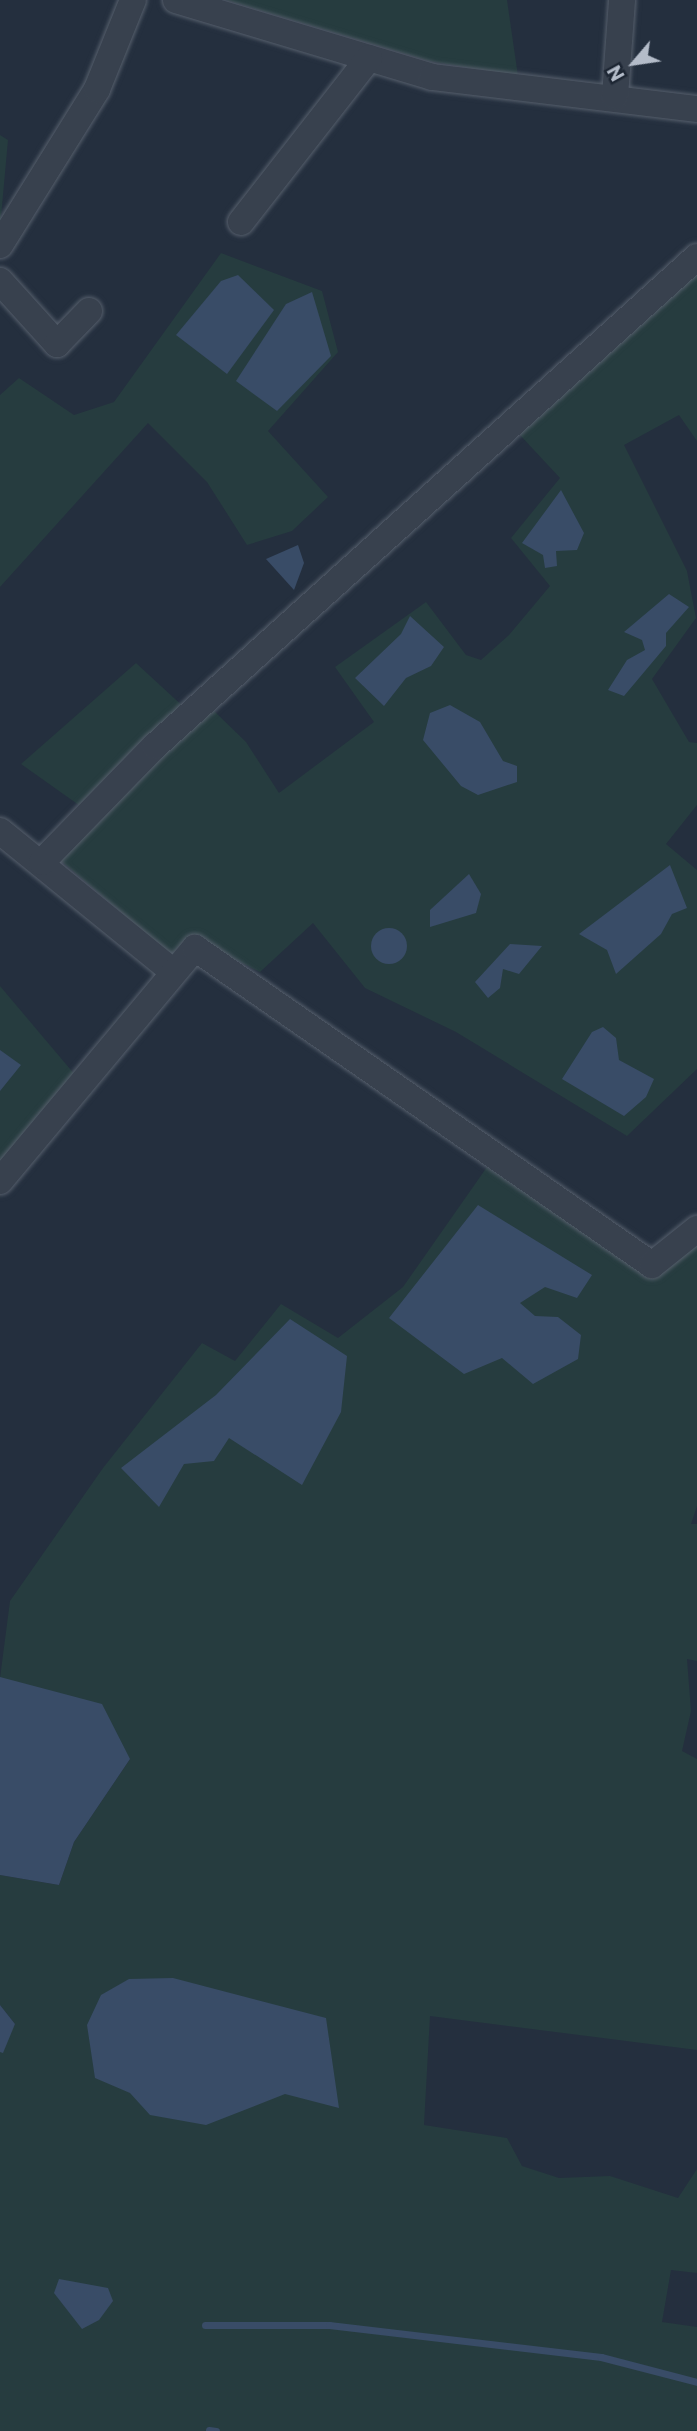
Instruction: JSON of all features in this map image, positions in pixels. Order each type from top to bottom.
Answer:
[{"type":"street","points":[[0,245],[97,89],[133,0]]},
{"type":"street","points":[[176,0],[432,77],[615,96],[697,109]]},
{"type":"street","points":[[615,96],[622,0]]},
{"type":"street","points":[[241,222],[369,58]]},
{"type":"street","points":[[42,862],[156,746],[697,257]]},
{"type":"street","points":[[0,281],[57,344],[89,311]]},
{"type":"street","points":[[0,831],[42,862],[171,970]]},
{"type":"street","points":[[0,1181],[170,981],[171,970],[195,948],[218,960],[652,1265],[697,1229]]},
{"type":"green space","points":[[226,0],[507,0],[518,76],[429,61]]},
{"type":"green space","points":[[0,135],[8,140],[0,228]]},
{"type":"green space","points":[[221,253],[322,291],[338,352],[268,431],[328,497],[292,531],[247,545],[207,482],[148,423],[0,587],[0,395],[19,378],[74,415],[114,402]]},
{"type":"green space","points":[[697,260],[697,441],[679,415],[624,445],[687,571],[696,618],[652,679],[689,742],[697,743],[697,805],[666,844],[697,870],[697,1069],[627,1136],[456,1032],[365,988],[313,923],[260,972],[189,937],[171,955],[60,860],[210,707],[246,742],[279,793],[374,722],[335,667],[426,602],[466,655],[481,660],[509,635],[550,586],[511,538],[560,478],[519,434]]},
{"type":"green space","points":[[136,663],[187,710],[83,808],[21,764]]},
{"type":"green space","points":[[0,986],[76,1076],[0,1164]]},
{"type":"green space","points":[[487,1167],[649,1275],[697,1236],[697,1506],[691,1524],[697,1524],[697,1661],[687,1659],[691,1711],[682,1751],[697,1759],[697,2050],[430,2016],[424,2125],[507,2138],[522,2166],[559,2178],[610,2176],[678,2198],[697,2169],[697,2273],[671,2270],[662,2322],[697,2327],[697,2431],[0,2431],[0,2052],[15,2024],[0,2005],[0,1875],[59,1885],[74,1842],[130,1759],[0,1678],[10,1601],[103,1468],[202,1343],[235,1361],[281,1304],[338,1338],[403,1287]]},
{"type":"water","points":[[238,275],[274,310],[227,374],[176,335],[221,281]]},
{"type":"water","points":[[312,292],[331,356],[277,411],[236,381],[286,304]]},
{"type":"water","points":[[561,490],[584,533],[577,550],[556,551],[557,566],[545,568],[543,555],[522,543]]},
{"type":"water","points":[[298,545],[304,563],[294,590],[266,559]]},
{"type":"water","points":[[669,594],[689,607],[666,633],[666,646],[624,696],[608,690],[627,660],[645,650],[642,640],[624,632]]},
{"type":"water","points":[[410,616],[444,647],[431,666],[406,678],[384,706],[355,678],[401,634]]},
{"type":"water","points":[[450,705],[480,722],[503,761],[517,766],[517,782],[478,795],[461,786],[423,740],[430,713]]},
{"type":"water","points":[[670,865],[687,908],[672,914],[661,934],[616,974],[607,950],[579,934]]},
{"type":"water","points":[[469,874],[481,894],[476,913],[430,927],[430,910]]},
{"type":"water","points":[[389,928],[402,933],[407,946],[402,959],[389,964],[376,959],[371,946],[376,933]]},
{"type":"water","points":[[510,944],[542,946],[519,974],[503,969],[500,988],[488,998],[475,982]]},
{"type":"water","points":[[603,1027],[616,1038],[619,1060],[654,1079],[646,1097],[624,1116],[562,1079],[592,1032]]},
{"type":"water","points":[[0,1050],[21,1065],[0,1091]]},
{"type":"water","points":[[478,1205],[592,1275],[577,1298],[545,1287],[520,1303],[535,1316],[558,1317],[581,1335],[578,1359],[533,1384],[502,1358],[464,1374],[389,1318]]},
{"type":"water","points":[[290,1319],[347,1356],[341,1412],[302,1485],[229,1438],[214,1461],[184,1464],[159,1507],[121,1468],[216,1395]]},
{"type":"water","points":[[0,1677],[102,1704],[130,1759],[74,1842],[59,1885],[0,1875]]},
{"type":"water","points":[[173,1978],[326,2018],[339,2108],[285,2094],[206,2125],[150,2115],[130,2093],[95,2078],[87,2025],[101,1995],[129,1979]]},
{"type":"water","points":[[0,2005],[15,2024],[3,2053],[0,2052]]},
{"type":"water","points":[[59,2279],[108,2288],[113,2301],[99,2320],[82,2329],[54,2293]]},
{"type":"waterway","points":[[205,2325],[329,2325],[601,2357],[697,2382]]},
{"type":"waterway","points":[[209,2430],[216,2431]]}]
